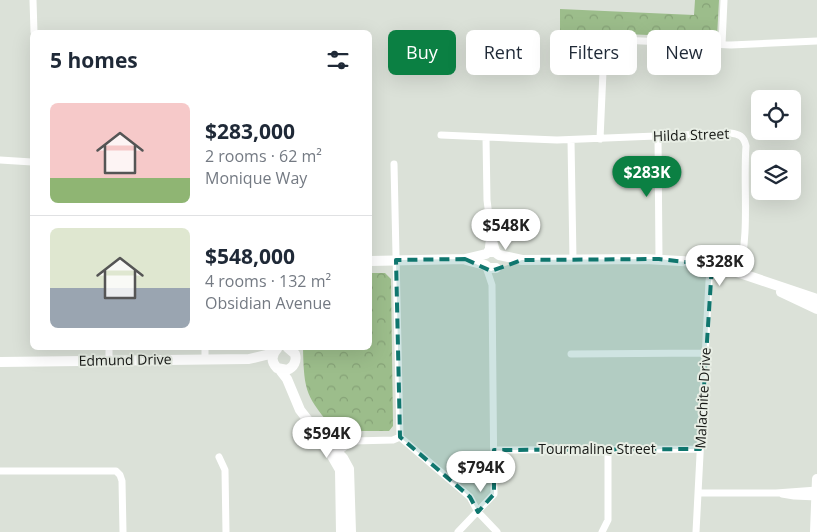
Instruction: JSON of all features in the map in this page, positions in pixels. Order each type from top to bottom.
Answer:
[{"type":"street","points":[[33,0],[34,30]]},
{"type":"street","points":[[722,44],[724,0]]},
{"type":"street","points":[[600,138],[604,49],[609,42],[620,40],[722,44],[817,41]]},
{"type":"street","name":"Hilda Street","points":[[441,135],[571,140],[730,133],[743,137],[746,146],[745,214],[743,256],[739,273]]},
{"type":"street","points":[[658,136],[659,259]]},
{"type":"street","points":[[486,137],[486,191],[492,254],[500,262],[491,267]]},
{"type":"street","points":[[571,140],[573,260]]},
{"type":"street","points":[[0,160],[30,162]]},
{"type":"street","points":[[394,164],[400,437],[470,498],[478,512],[497,532]]},
{"type":"street","points":[[458,532],[494,494],[492,285],[491,267],[483,258],[492,254]]},
{"type":"street","points":[[372,260],[465,259],[492,254],[522,260],[684,260],[712,265],[817,299]]},
{"type":"street","points":[[465,259],[491,267],[522,260]]},
{"type":"street","name":"Malachite Drive","points":[[696,532],[709,280],[712,265]]},
{"type":"street","points":[[758,280],[817,309]]},
{"type":"street","points":[[108,350],[109,360]]},
{"type":"street","points":[[205,350],[205,360]]},
{"type":"street","points":[[249,359],[270,354],[275,350]]},
{"type":"street","points":[[276,350],[272,356],[277,368],[292,389],[300,410],[335,454],[346,462],[350,472],[351,532]]},
{"type":"street","points":[[249,359],[287,370],[296,361],[292,350]]},
{"type":"street","points":[[571,354],[705,353]]},
{"type":"street","name":"Edmund Drive","points":[[0,362],[249,359]]},
{"type":"street","points":[[292,389],[293,366]]},
{"type":"street","points":[[335,454],[347,444],[356,440],[393,440],[400,437]]},
{"type":"street","points":[[602,532],[608,520],[608,449]]},
{"type":"street","name":"Tourmaline Street","points":[[494,450],[700,449]]},
{"type":"street","points":[[335,454],[341,472],[341,532]]},
{"type":"street","points":[[219,457],[225,470],[226,532]]},
{"type":"street","points":[[0,472],[116,471],[122,481],[123,532]]},
{"type":"street","points":[[816,532],[817,479]]},
{"type":"street","points":[[698,493],[776,493],[794,496],[816,494]]},
{"type":"highlighted area","points":[[465,259],[491,271],[522,260],[659,259],[712,265],[700,449],[494,450],[494,494],[478,512],[470,497],[400,437],[396,260]]},
{"type":"green space","points":[[695,0],[719,0],[717,30],[647,30],[647,35],[637,34],[637,30],[560,30],[560,9],[694,15]]},
{"type":"green space","points":[[372,273],[385,273],[391,279],[393,426],[389,431],[335,431],[312,401],[304,375],[303,350],[372,350]]}]
